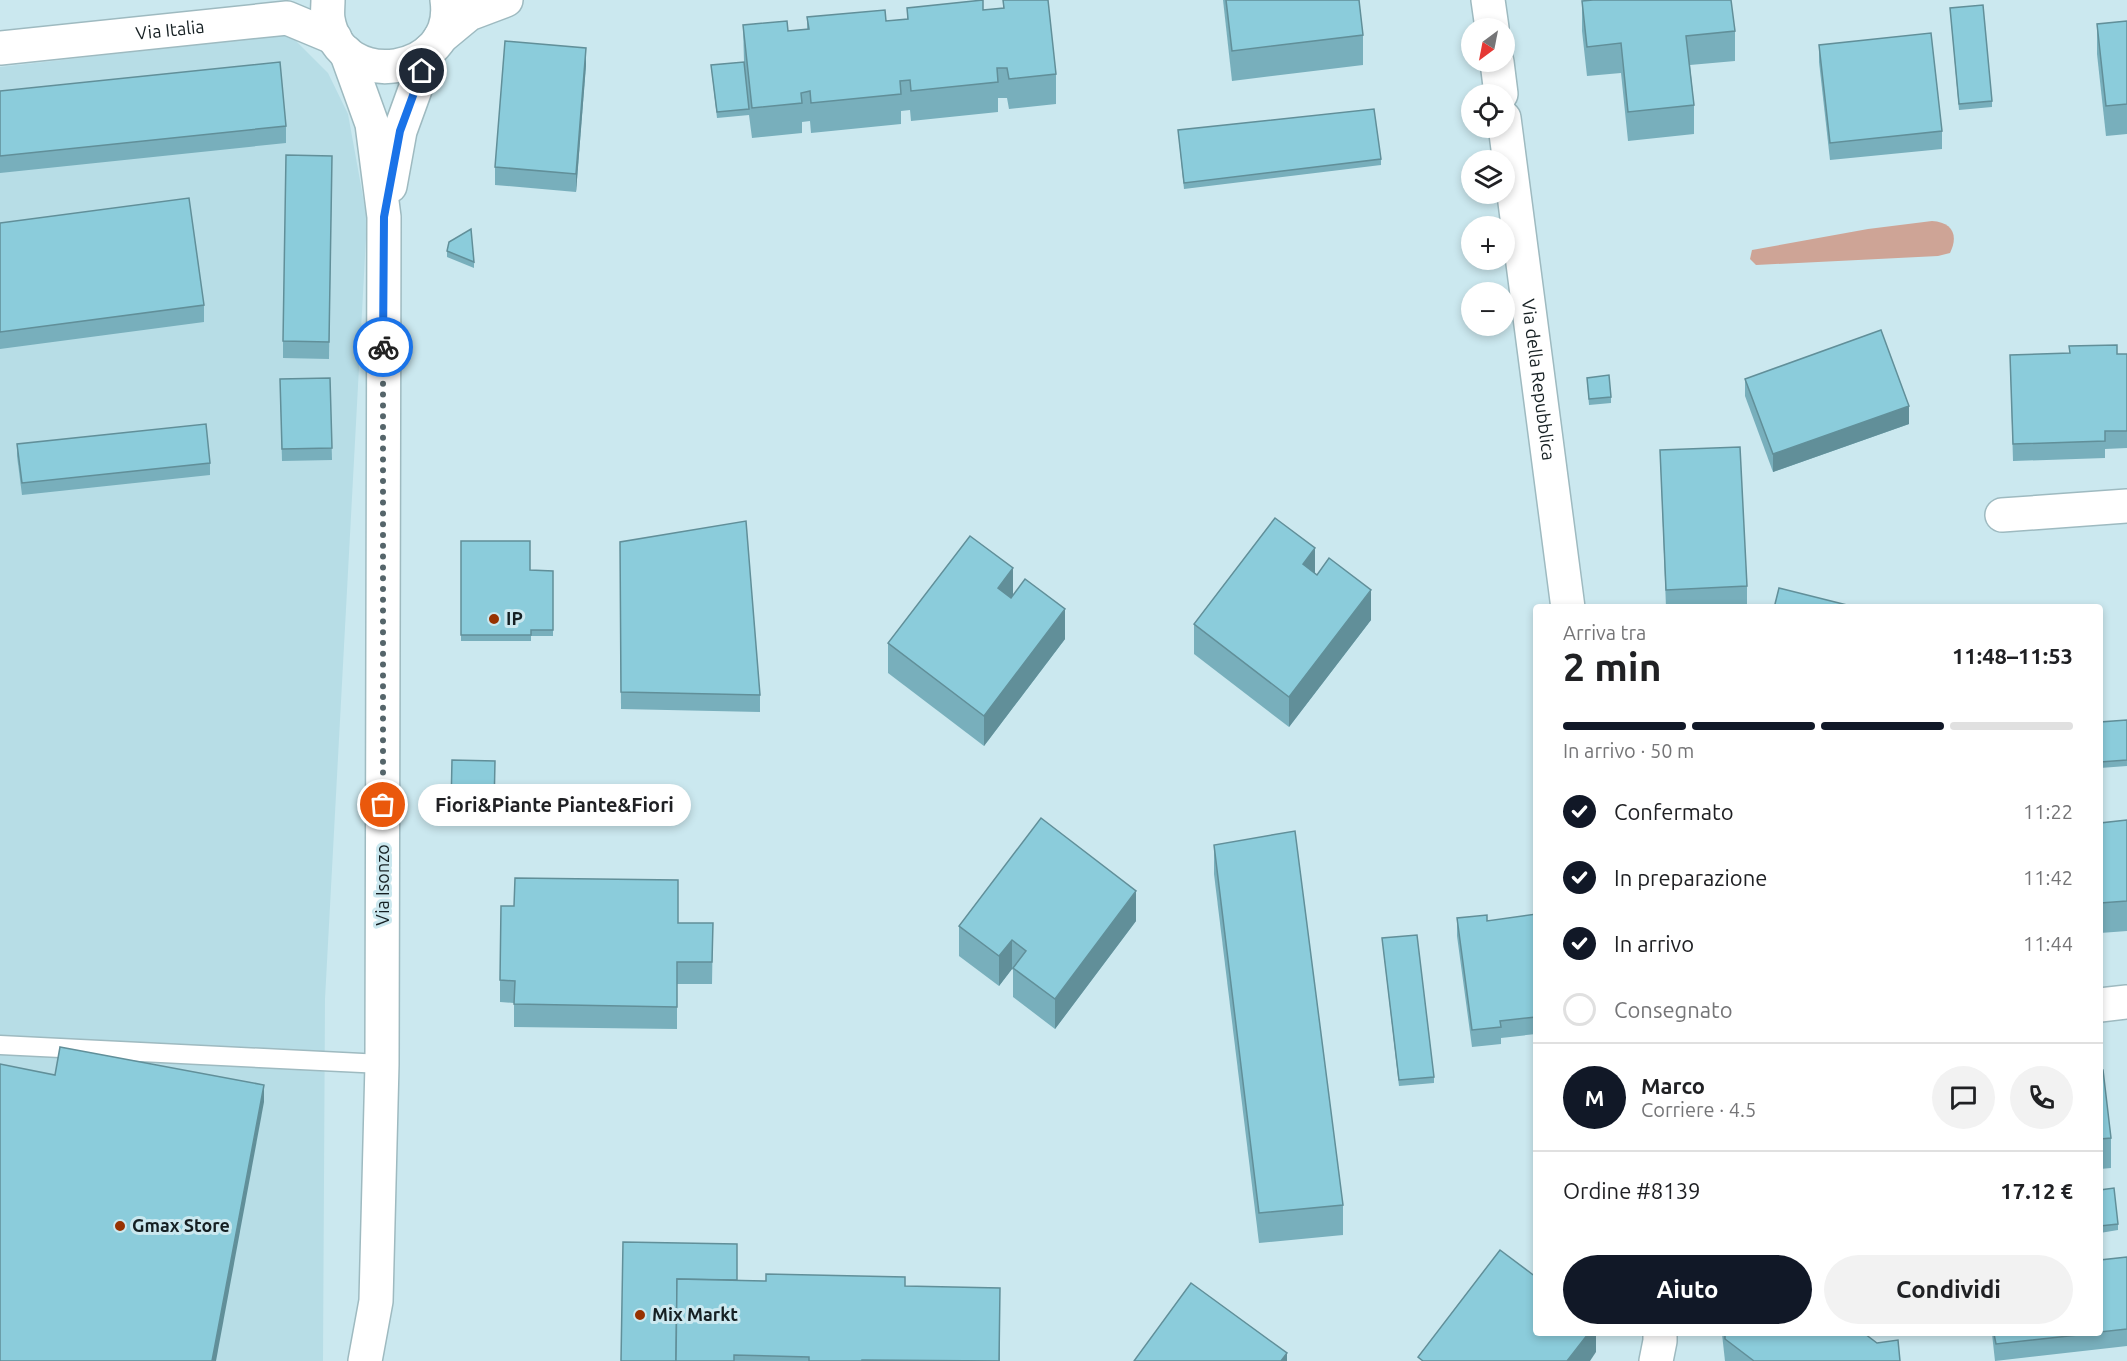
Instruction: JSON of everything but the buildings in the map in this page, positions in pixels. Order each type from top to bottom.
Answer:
[{"type":"street","name":"Via Isonzo","points":[[328,0],[328,20],[341,45],[372,124],[384,217],[382,1064],[376,1301],[365,1361]]},
{"type":"street","name":"Via Isonzo","points":[[384,217],[400,131],[434,45],[446,23],[447,0]]},
{"type":"street","points":[[434,45],[469,14],[506,0]]},
{"type":"street","points":[[1488,0],[1491,18]]},
{"type":"street","name":"Via Italia","points":[[0,48],[287,18],[341,45],[361,62],[379,67],[397,67],[414,61],[434,45]]},
{"type":"street","name":"Via della Repubblica","points":[[1507,138],[1567,604]]},
{"type":"street","points":[[2002,515],[2127,506]]},
{"type":"street","points":[[2103,1005],[2127,1002]]},
{"type":"street","name":"Via Isonzo","points":[[376,1301],[388,1361]]},
{"type":"lane","points":[[0,1045],[382,1064]]},
{"type":"shaded area","points":[[289,34],[328,73],[348,114],[367,219],[325,999],[323,1361],[0,1361],[0,67]]},
{"type":"shaded area","points":[[1932,221],[1945,224],[1952,231],[1954,241],[1950,253],[1938,256],[1756,265],[1750,259],[1752,250],[1868,229]]},
{"type":"way so far","points":[[383,347],[383,805]]},
{"type":"place","name":"IP","points":[[494,619]]},
{"type":"place","name":"Fiori&Piante Piante&Fiori","points":[[383,805]]},
{"type":"place","name":"Gmax Store","points":[[120,1226]]},
{"type":"place","name":"Mix Markt","points":[[640,1315]]},
{"type":"route","points":[[383,347],[384,217],[400,131],[422,71]]}]
